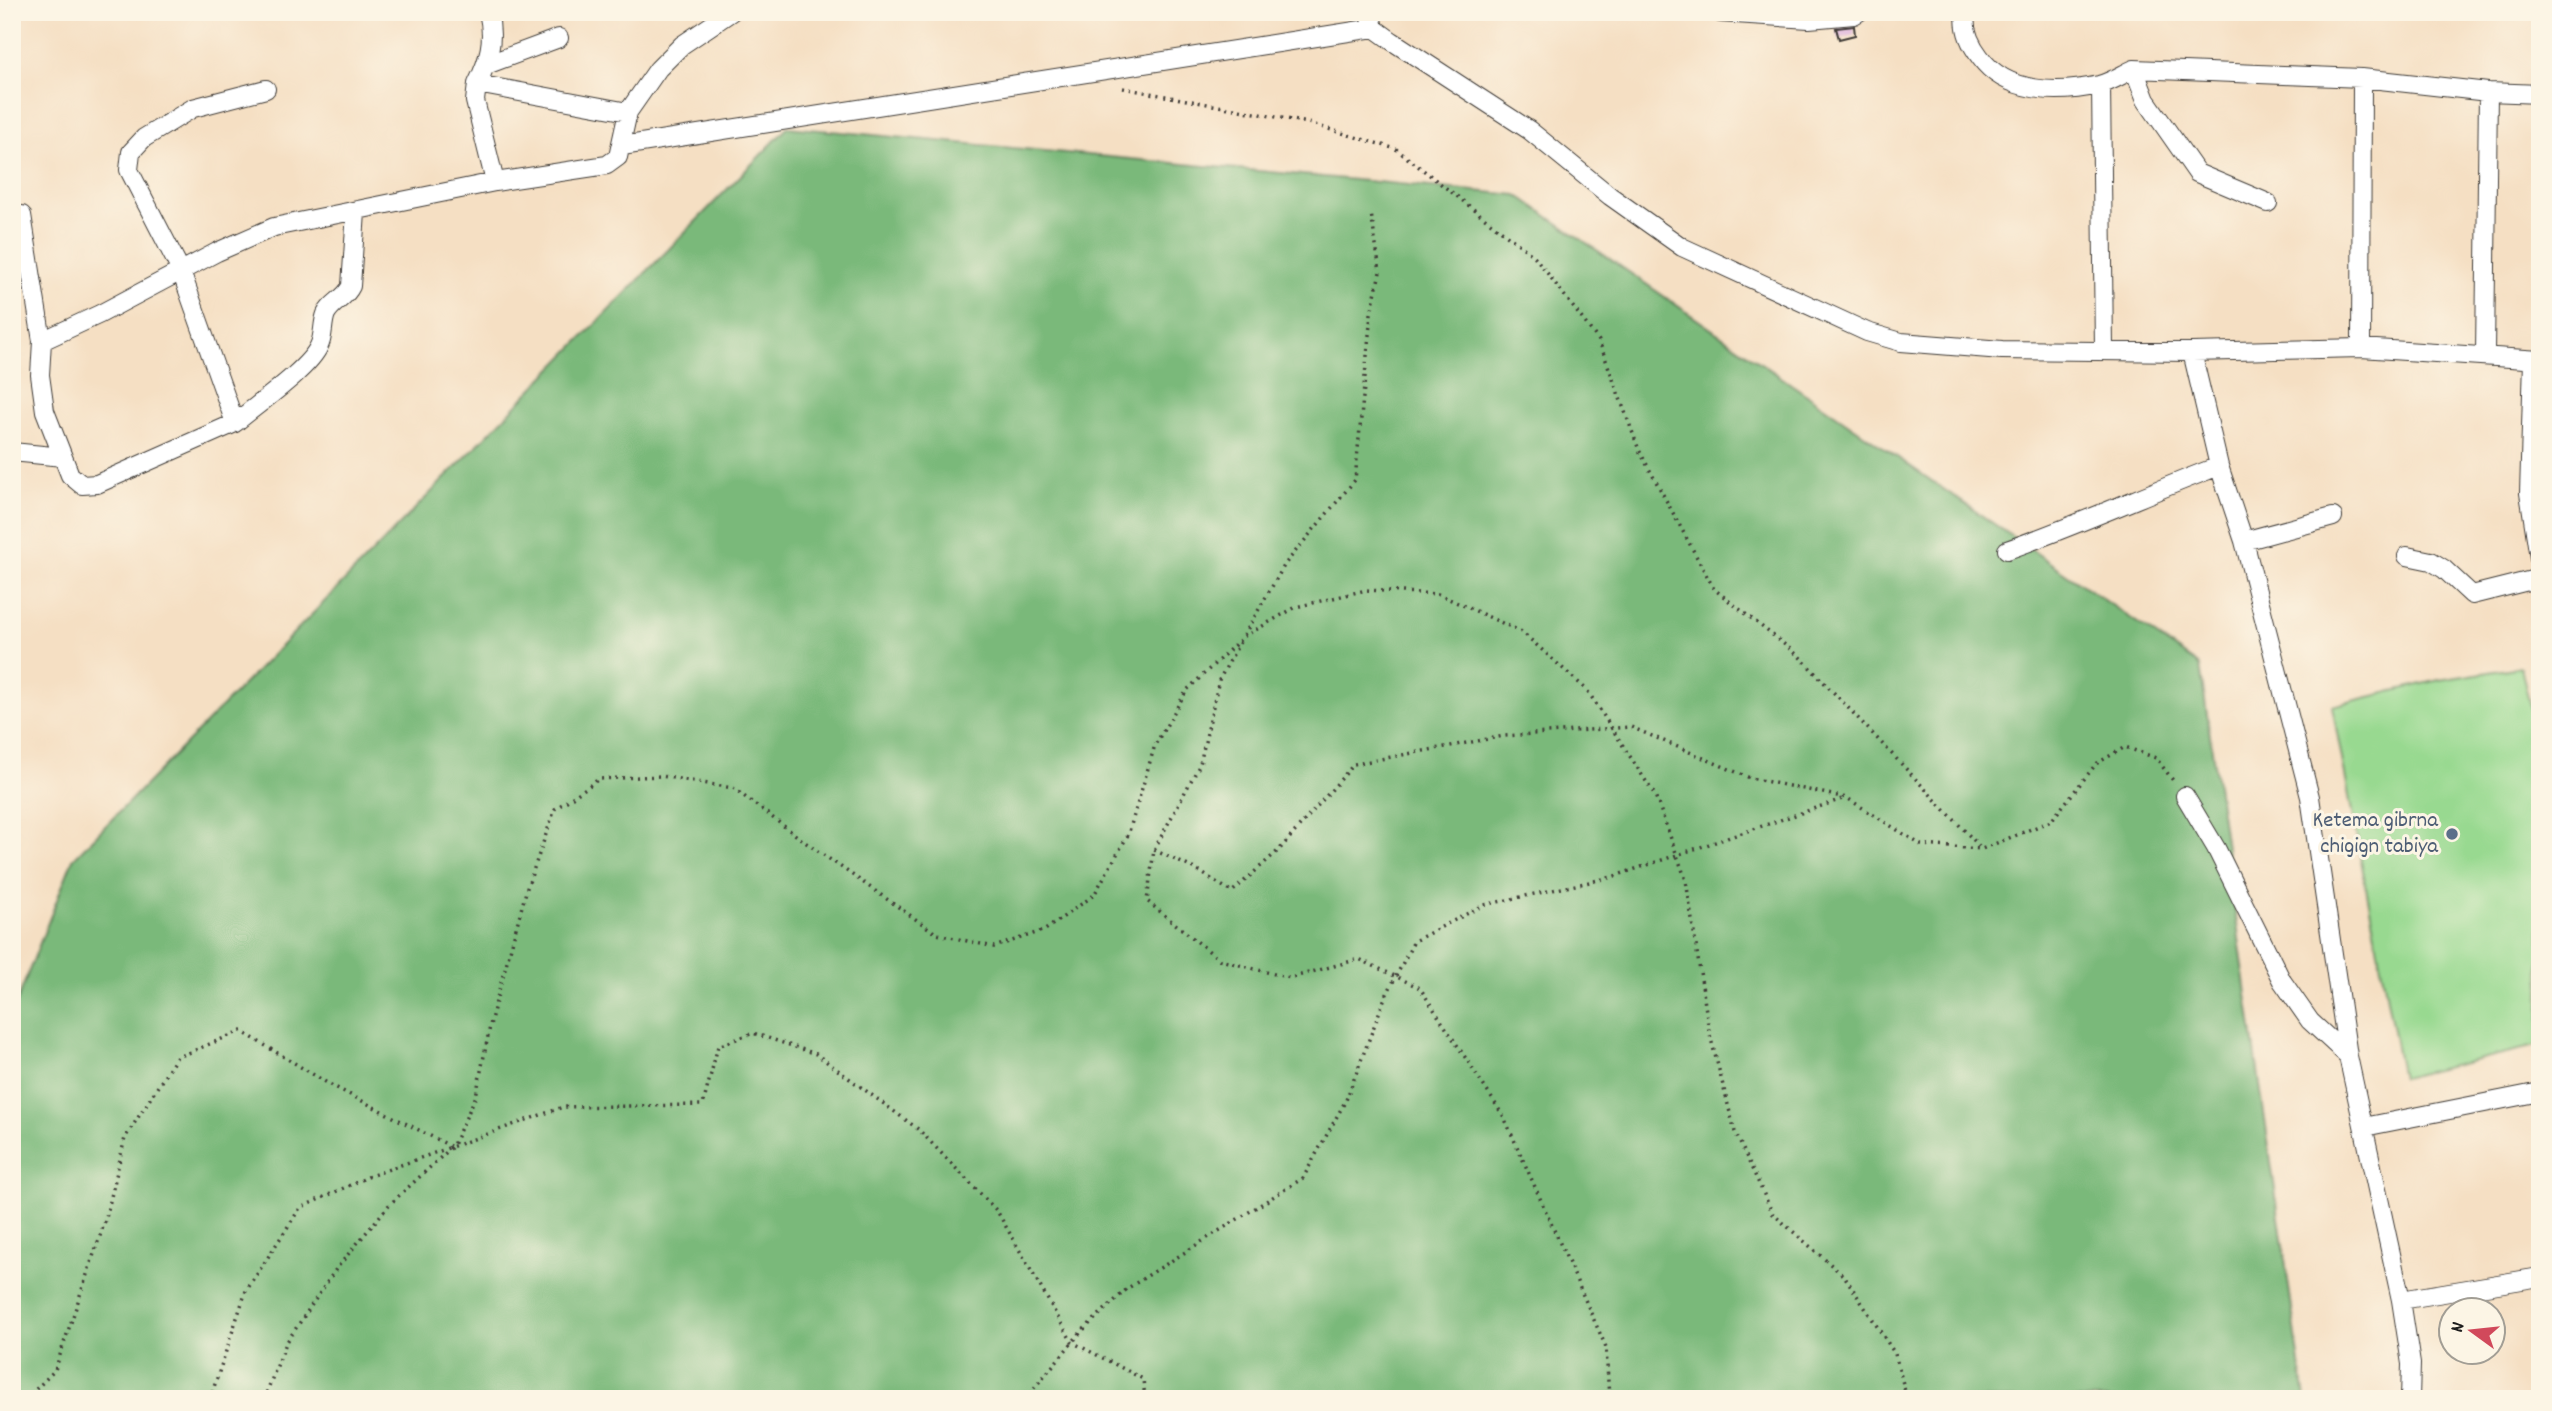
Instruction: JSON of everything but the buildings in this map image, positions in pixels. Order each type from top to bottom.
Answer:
[{"type":"street","points":[[488,12],[492,28],[491,48],[477,84],[475,101],[495,182]]},
{"type":"street","points":[[42,341],[100,314],[217,252],[274,227],[495,182],[607,165],[618,157],[628,112],[658,69],[682,45],[731,12]]},
{"type":"street","points":[[1720,13],[1810,19],[1854,15],[1858,12]]},
{"type":"street","points":[[1966,12],[1964,21],[1971,44],[1985,65],[2003,80],[2029,88],[2050,90],[2101,85],[2134,69],[2362,78],[2488,92],[2540,94]]},
{"type":"street","points":[[622,146],[1372,20],[1392,41],[1529,130],[1610,196],[1682,247],[1867,332],[1901,342],[2001,350],[2192,352],[2361,348],[2537,360],[2529,493],[2540,564]]},
{"type":"street","points":[[486,65],[559,38]]},
{"type":"street","points":[[2134,69],[2147,100],[2197,173],[2268,203]]},
{"type":"street","points":[[2361,348],[2362,78]]},
{"type":"street","points":[[477,84],[628,112]]},
{"type":"street","points":[[2101,85],[2104,351]]},
{"type":"street","points":[[235,423],[181,271],[129,170],[131,152],[144,138],[193,108],[266,89]]},
{"type":"street","points":[[2485,355],[2488,92]]},
{"type":"street","points":[[22,215],[42,341],[40,375],[45,411],[70,475],[82,485],[97,485],[235,423],[311,359],[320,344],[325,316],[332,305],[347,295],[351,286],[356,212]]},
{"type":"street","points":[[2192,352],[2219,466],[2244,541],[2310,797],[2348,1056],[2401,1300],[2411,1364],[2410,1399]]},
{"type":"street","points":[[12,452],[63,457]]},
{"type":"street","points":[[2007,550],[2066,529],[2126,502],[2219,466]]},
{"type":"street","points":[[2244,541],[2333,517]]},
{"type":"street","points":[[2407,556],[2431,561],[2444,569],[2472,595],[2540,579]]},
{"type":"street","points":[[2185,796],[2216,848],[2282,981],[2310,1021],[2348,1056]]},
{"type":"street","points":[[2364,1127],[2540,1092]]},
{"type":"street","points":[[2401,1300],[2540,1277]]},
{"type":"path","points":[[1120,87],[1308,123],[1396,149],[1535,257],[1600,341],[1639,450],[1714,589],[1799,656],[1982,849]]},
{"type":"path","points":[[1371,213],[1380,272],[1371,314],[1355,480],[1285,564],[1219,680],[1200,764],[1154,850],[1147,901],[1220,960],[1290,978],[1359,959],[1420,988],[1504,1117],[1606,1347],[1609,1399]]},
{"type":"path","points":[[264,1399],[286,1343],[336,1269],[388,1205],[452,1147],[476,1096],[492,1016],[527,888],[555,809],[599,779],[661,776],[733,788],[937,934],[994,947],[1045,930],[1094,895],[1128,835],[1155,745],[1187,690],[1243,637],[1296,607],[1366,590],[1438,594],[1522,632],[1587,690],[1656,795],[1686,880],[1709,1031],[1735,1132],[1773,1214],[1845,1277],[1895,1354],[1907,1399]]},
{"type":"path","points":[[1154,850],[1197,870],[1232,892],[1279,850],[1354,764],[1504,736],[1631,727],[1750,778],[1847,798],[1921,845],[1982,849],[2051,821],[2096,764],[2125,747],[2156,758],[2185,796]]},
{"type":"path","points":[[1025,1399],[1072,1342],[1128,1288],[1303,1178],[1346,1100],[1384,1000],[1414,941],[1484,905],[1612,877],[1847,798]]},
{"type":"path","points":[[26,1399],[55,1370],[106,1218],[125,1138],[176,1058],[241,1031],[329,1084],[452,1147]]},
{"type":"path","points":[[210,1399],[246,1292],[300,1208],[370,1176],[563,1107],[702,1105],[718,1046],[753,1033],[816,1054],[918,1129],[998,1211],[1072,1342],[1143,1379],[1145,1399]]},
{"type":"green space","points":[[788,127],[1517,195],[2200,666],[2305,1399],[12,1399],[12,1014],[73,859]]},
{"type":"green space","points":[[2521,667],[2540,752],[2540,1045],[2402,1078],[2332,706],[2439,680]]},
{"type":"place","name":"Ketema gibrna chigign tabiya","points":[[2452,834]]}]
